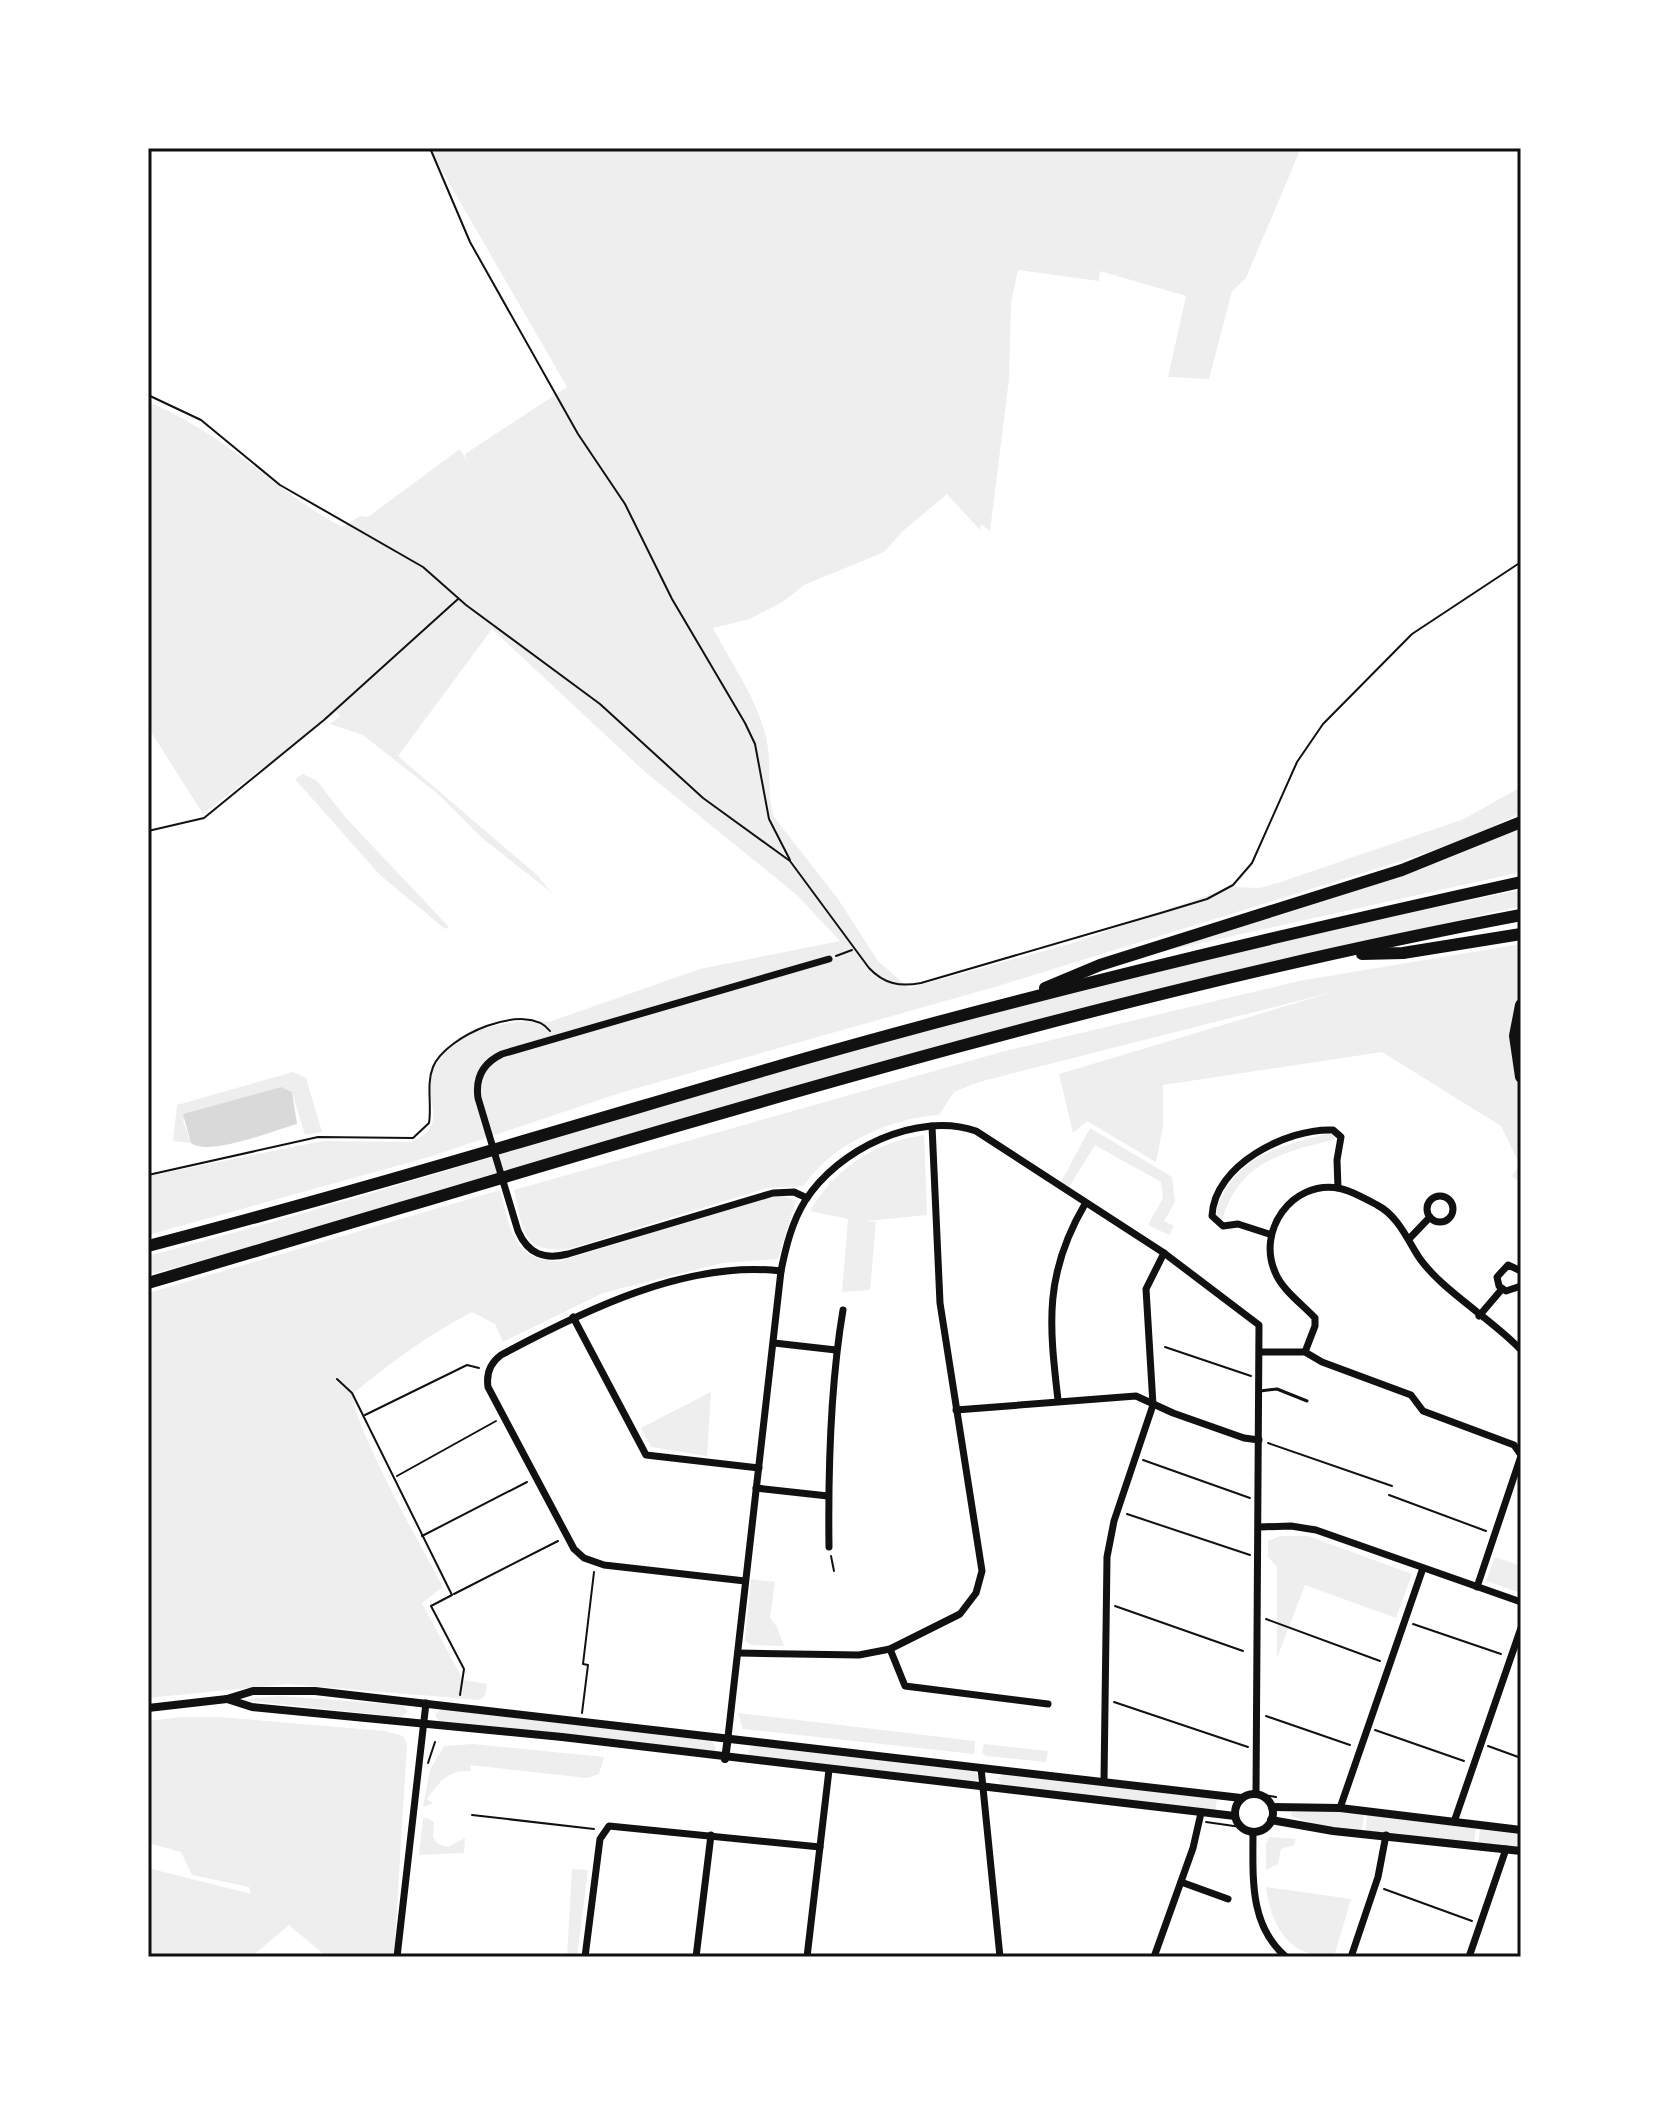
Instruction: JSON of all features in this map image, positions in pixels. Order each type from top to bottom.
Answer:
[{"type":"highway","points":[[1004,1005],[1100,965],[1439,857],[1521,822]]},
{"type":"highway","points":[[148,1246],[301,1206],[802,1060],[1004,1005],[1300,932],[1521,882]]},
{"type":"highway","points":[[148,1283],[886,1068],[1336,954],[1521,915]]},
{"type":"highway","points":[[1336,954],[1403,953],[1521,934]]},
{"type":"highway","points":[[1521,1005],[1515,1036],[1521,1077]]},
{"type":"street","points":[[807,1198],[794,1192],[773,1193],[554,1257],[531,1251],[516,1224],[481,1107],[477,1083],[488,1062],[509,1051],[829,959]]},
{"type":"street","points":[[739,1653],[859,1655],[890,1649],[960,1614],[979,1586],[982,1571],[940,1303],[932,1126]]},
{"type":"street","points":[[725,1759],[781,1271],[793,1225],[807,1198],[832,1171],[862,1149],[895,1135],[932,1126],[962,1126],[976,1131],[1164,1253],[1256,1321],[1261,1330],[1256,1794]]},
{"type":"street","points":[[1269,1234],[1238,1224],[1223,1226],[1212,1216],[1223,1186],[1247,1159],[1277,1141],[1333,1130],[1341,1137],[1337,1160],[1338,1188]]},
{"type":"street","points":[[1305,1352],[1315,1318],[1275,1275],[1269,1256],[1269,1234],[1284,1210],[1303,1194],[1338,1188],[1380,1206],[1409,1239],[1416,1253],[1479,1316],[1504,1331],[1521,1350]]},
{"type":"street","points":[[1058,1400],[1050,1333],[1052,1291],[1063,1244],[1085,1204]]},
{"type":"street","points":[[1409,1239],[1430,1217]]},
{"type":"street","points":[[1104,1780],[1107,1557],[1118,1511],[1153,1405],[1146,1289],[1164,1253]]},
{"type":"street","points":[[1521,1271],[1513,1265],[1501,1269],[1497,1277],[1502,1289],[1510,1292],[1521,1286]]},
{"type":"street","points":[[745,1581],[595,1563],[574,1549],[488,1387],[488,1371],[501,1355],[615,1297],[738,1269],[781,1271]]},
{"type":"street","points":[[1479,1316],[1502,1289]]},
{"type":"street","points":[[829,1547],[828,1496],[836,1350],[843,1310]]},
{"type":"street","points":[[573,1317],[646,1455],[759,1468]]},
{"type":"street","points":[[774,1343],[836,1350]]},
{"type":"street","points":[[1260,1352],[1305,1352],[1322,1362],[1411,1395],[1423,1411],[1514,1445],[1521,1456],[1477,1587]]},
{"type":"street","points":[[956,1410],[1136,1396],[1244,1438],[1259,1440]]},
{"type":"street","points":[[756,1488],[828,1496]]},
{"type":"street","points":[[1259,1527],[1291,1526],[1316,1530],[1521,1602]]},
{"type":"street","points":[[1340,1808],[1423,1568]]},
{"type":"street","points":[[1454,1822],[1521,1628]]},
{"type":"street","points":[[890,1649],[905,1686],[1048,1704]]},
{"type":"street","points":[[148,1708],[227,1699],[253,1691],[315,1691],[1241,1798],[1256,1794],[1265,1797],[1272,1807],[1267,1827],[1253,1832],[1241,1827],[1235,1816],[1241,1798]]},
{"type":"street","points":[[227,1699],[252,1707],[1235,1816]]},
{"type":"street","points":[[397,1957],[426,1703]]},
{"type":"street","points":[[981,1768],[1000,1957]]},
{"type":"street","points":[[807,1957],[829,1770]]},
{"type":"street","points":[[1272,1807],[1340,1808],[1521,1830]]},
{"type":"street","points":[[1154,1957],[1201,1813]]},
{"type":"street","points":[[1271,1820],[1521,1851]]},
{"type":"street","points":[[585,1957],[600,1839],[607,1828],[616,1824],[820,1847]]},
{"type":"street","points":[[1253,1832],[1258,1916],[1270,1941],[1284,1957]]},
{"type":"street","points":[[696,1957],[711,1835]]},
{"type":"street","points":[[1351,1957],[1375,1886],[1386,1835]]},
{"type":"street","points":[[1469,1957],[1506,1849]]},
{"type":"street","points":[[1181,1882],[1228,1899]]},
{"type":"lane","points":[[1260,1391],[1277,1389],[1307,1401]]},
{"type":"path","points":[[430,148],[477,255],[578,434],[625,504],[672,599],[745,723],[755,744],[769,819],[790,861],[854,950],[884,981],[916,984],[1078,939],[1226,890],[1252,863],[1297,762],[1323,724],[1412,634],[1521,562]]},
{"type":"path","points":[[148,395],[201,420],[270,478],[423,567],[459,598],[600,704],[722,813],[790,861]]},
{"type":"path","points":[[148,831],[204,818],[324,720],[459,598]]},
{"type":"path","points":[[829,959],[854,950]]},
{"type":"path","points":[[148,1175],[318,1137],[413,1138],[429,1123],[432,1068],[450,1043],[477,1029],[525,1020],[547,1027],[554,1039]]},
{"type":"path","points":[[1165,1347],[1244,1376],[1260,1376]]},
{"type":"path","points":[[364,1415],[467,1365],[488,1371]]},
{"type":"path","points":[[337,1379],[352,1393],[364,1415],[396,1477],[396,1488],[452,1595]]},
{"type":"path","points":[[396,1477],[503,1417]]},
{"type":"path","points":[[1259,1440],[1392,1486]]},
{"type":"path","points":[[1137,1457],[1259,1501]]},
{"type":"path","points":[[421,1537],[535,1478]]},
{"type":"path","points":[[1389,1495],[1495,1534]]},
{"type":"path","points":[[1118,1511],[1244,1555],[1259,1555]]},
{"type":"path","points":[[460,1695],[464,1669],[431,1606],[566,1537]]},
{"type":"path","points":[[829,1547],[834,1571]]},
{"type":"path","points":[[582,1720],[588,1665],[583,1664],[595,1563]]},
{"type":"path","points":[[1106,1603],[1243,1651]]},
{"type":"path","points":[[1258,1616],[1389,1664]]},
{"type":"path","points":[[1404,1621],[1511,1657]]},
{"type":"path","points":[[1106,1700],[1244,1746],[1257,1747]]},
{"type":"path","points":[[1257,1713],[1359,1748]]},
{"type":"path","points":[[1366,1727],[1472,1765]]},
{"type":"path","points":[[427,1766],[435,1742]]},
{"type":"path","points":[[1480,1743],[1521,1758]]},
{"type":"path","points":[[472,1815],[595,1829]]},
{"type":"path","points":[[1375,1886],[1481,1924]]},
{"type":"shaded area","points":[[429,148],[1301,148],[1246,278],[1232,291],[1209,379],[1168,377],[1186,296],[1100,271],[1099,281],[1018,270],[1011,303],[1009,379],[990,531],[981,524],[980,530],[947,494],[903,531],[884,552],[804,585],[784,601],[750,619],[713,628],[752,698],[763,727],[774,817],[838,899],[878,961],[909,988],[1073,943],[1231,887],[1259,888],[1278,883],[1464,819],[1521,787],[1521,813],[1469,838],[1408,859],[998,986],[623,1092],[429,1157],[148,1235],[148,1176],[323,1141],[411,1142],[422,1136],[432,1122],[430,1078],[435,1062],[445,1049],[478,1031],[516,1022],[549,1022],[700,969],[840,941],[797,895],[644,771],[492,629],[398,756],[537,875],[552,893],[482,838],[439,795],[363,735],[330,724],[340,716],[336,712],[203,814],[148,727],[148,402],[202,430],[292,496],[342,527],[360,516],[368,517],[460,449],[467,461],[465,454],[567,387]]},
{"type":"shaded area","points":[[303,774],[317,781],[345,817],[449,927],[445,929],[380,875],[295,779]]},
{"type":"shaded area","points":[[1521,827],[1521,872],[1152,954],[1442,861]]},
{"type":"shaded area","points":[[1521,890],[1521,906],[1356,944],[148,1275],[148,1256],[354,1198],[798,1065],[1004,1009],[1210,958]]},
{"type":"shaded area","points":[[1521,944],[1521,1183],[1512,1176],[1520,1165],[1501,1126],[1382,1052],[1163,1085],[1163,1126],[1156,1162],[1087,1121],[1073,1133],[1059,1074],[1333,992],[979,1082],[954,1092],[939,1115],[901,1121],[846,1146],[816,1171],[804,1186],[767,1188],[569,1249],[541,1247],[533,1243],[523,1227],[514,1190],[1005,1051],[1299,981]]},
{"type":"shaded area","points":[[293,1072],[306,1078],[322,1132],[305,1135],[292,1092],[281,1087],[183,1120],[191,1143],[173,1141],[177,1105]]},
{"type":"shaded area","points":[[281,1087],[292,1092],[297,1124],[226,1145],[212,1147],[191,1143],[183,1114]]},
{"type":"shaded area","points":[[1090,1128],[1172,1177],[1175,1202],[1164,1221],[1174,1226],[1169,1235],[1148,1225],[1163,1198],[1161,1182],[1095,1145],[1069,1187],[1061,1182]]},
{"type":"shaded area","points":[[1330,1133],[1336,1139],[1281,1155],[1251,1172],[1229,1201],[1222,1221],[1217,1216],[1217,1206],[1233,1179],[1244,1168],[1270,1152]]},
{"type":"shaded area","points":[[924,1135],[927,1215],[866,1221],[876,1222],[870,1290],[842,1292],[848,1219],[810,1211],[831,1182],[858,1160],[890,1144]]},
{"type":"shaded area","points":[[500,1190],[511,1230],[522,1249],[544,1260],[560,1261],[776,1194],[796,1200],[778,1259],[722,1263],[603,1293],[503,1342],[495,1324],[472,1312],[410,1350],[354,1393],[362,1427],[443,1587],[422,1603],[463,1680],[487,1684],[485,1696],[479,1700],[288,1684],[148,1698],[148,1293]]},
{"type":"shaded area","points":[[711,1392],[707,1456],[651,1447],[641,1428]]},
{"type":"shaded area","points":[[1280,1536],[1308,1536],[1412,1574],[1396,1618],[1305,1585],[1277,1658],[1277,1567],[1268,1557],[1268,1541]]},
{"type":"shaded area","points":[[1495,1557],[1521,1566],[1521,1593],[1486,1581]]},
{"type":"shaded area","points":[[751,1579],[775,1582],[770,1618],[784,1646],[751,1645],[745,1641]]},
{"type":"shaded area","points":[[280,1696],[403,1705],[408,1712],[400,1717],[240,1700]]},
{"type":"shaded area","points":[[441,1709],[712,1741],[716,1748],[714,1751],[439,1721],[435,1715]]},
{"type":"shaded area","points":[[738,1713],[975,1741],[974,1754],[743,1729]]},
{"type":"shaded area","points":[[220,1717],[385,1731],[403,1736],[407,1744],[394,1957],[327,1957],[289,1925],[251,1957],[148,1957],[148,1868],[251,1894],[249,1887],[192,1875],[181,1852],[148,1843],[148,1721]]},
{"type":"shaded area","points":[[473,1744],[604,1757],[599,1774],[587,1778],[470,1765],[471,1771],[456,1772],[441,1782],[427,1799],[433,1803],[423,1807],[430,1770],[444,1746]]},
{"type":"shaded area","points":[[984,1744],[1048,1751],[1046,1762],[987,1756],[982,1753]]},
{"type":"shaded area","points":[[754,1746],[974,1771],[979,1778],[973,1783],[749,1756],[748,1751]]},
{"type":"shaded area","points":[[1004,1773],[1217,1799],[1215,1812],[1003,1787],[998,1779]]},
{"type":"shaded area","points":[[1330,1811],[1364,1815],[1362,1830],[1317,1825],[1291,1816],[1292,1812]]},
{"type":"shaded area","points":[[1367,1815],[1476,1827],[1474,1843],[1366,1831]]},
{"type":"shaded area","points":[[423,1819],[434,1822],[433,1837],[438,1844],[448,1847],[465,1838],[464,1853],[419,1855]]},
{"type":"shaded area","points":[[1480,1828],[1521,1833],[1521,1848],[1478,1844]]},
{"type":"shaded area","points":[[1270,1837],[1296,1839],[1294,1845],[1281,1849],[1278,1864],[1266,1870],[1266,1843]]},
{"type":"shaded area","points":[[572,1869],[588,1870],[577,1957],[567,1957]]},
{"type":"shaded area","points":[[1266,1887],[1351,1899],[1334,1957],[1305,1952],[1285,1938],[1273,1916]]}]
